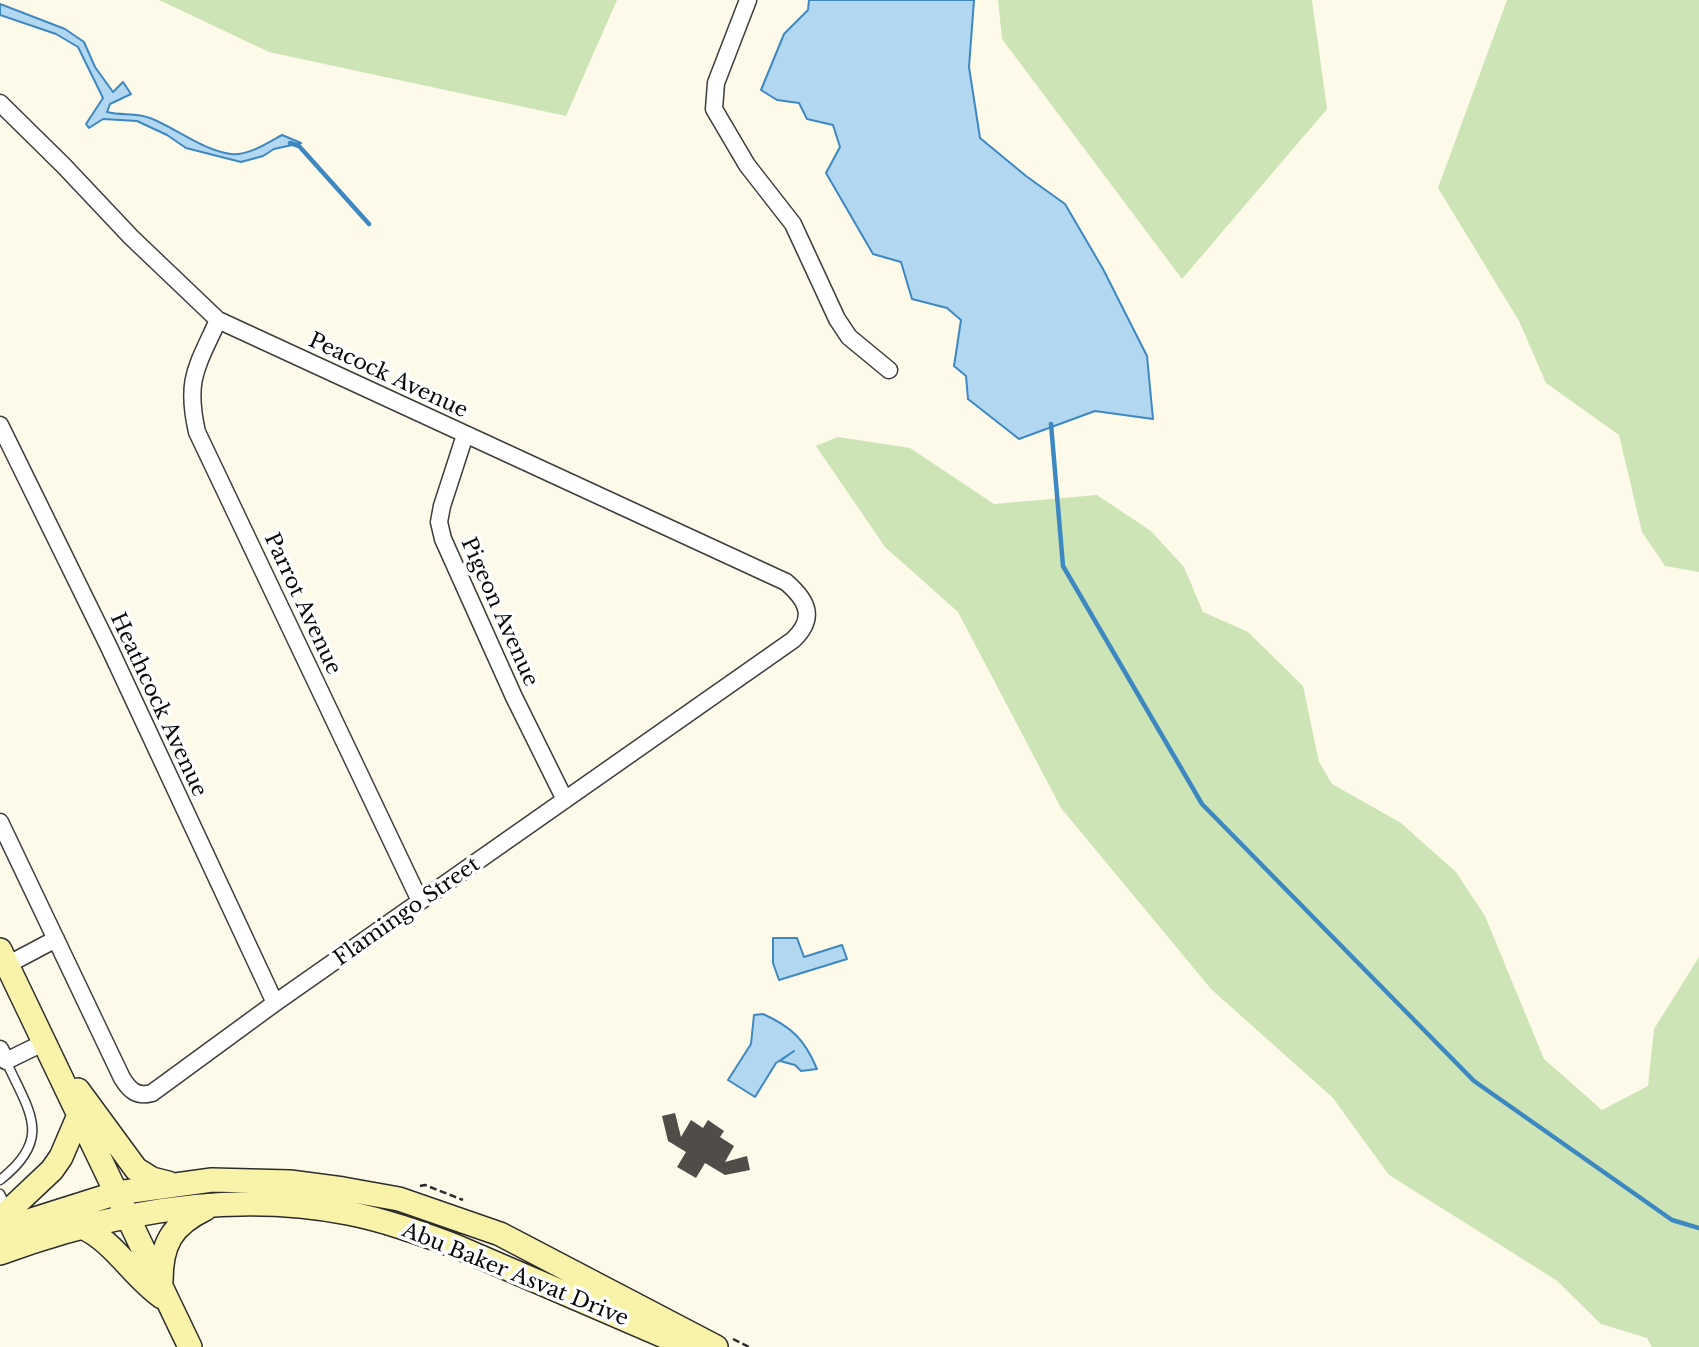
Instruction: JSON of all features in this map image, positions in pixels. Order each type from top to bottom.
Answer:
[{"type":"main road","points":[[3,957],[190,1347]]},
{"type":"main road","points":[[50,1051],[136,1169],[152,1179],[175,1185]]},
{"type":"main road","points":[[2,1213],[41,1182],[61,1157],[79,1115]]},
{"type":"main road","name":"Abu Baker Asvat Drive","points":[[117,1193],[212,1180],[290,1182],[399,1199],[460,1219],[527,1246],[716,1347]]},
{"type":"main road","points":[[2,1213],[117,1193]]},
{"type":"main road","points":[[164,1293],[161,1265],[166,1244],[188,1217],[215,1205]]},
{"type":"main road","name":"Abu Baker Asvat Drive","points":[[128,1215],[215,1205],[298,1207],[348,1213],[422,1233],[510,1268],[690,1347]]},
{"type":"main road","points":[[0,1253],[41,1237],[128,1215]]},
{"type":"main road","points":[[82,1227],[103,1238],[137,1275],[164,1293]]},
{"type":"street","points":[[748,0],[716,83],[715,109],[747,165],[793,224],[837,318],[849,337],[889,370]]},
{"type":"street","name":"Peacock Avenue","points":[[0,103],[131,237],[219,320],[786,582],[804,602],[808,613]]},
{"type":"street","name":"Parrot Avenue","points":[[219,320],[193,375],[191,407],[197,432],[421,901]]},
{"type":"street","name":"Heathcock Avenue","points":[[0,425],[108,645],[275,1003]]},
{"type":"street","name":"Pigeon Avenue","points":[[466,435],[442,506],[439,522],[443,539],[514,697],[565,800]]},
{"type":"street","name":"Flamingo Street","points":[[56,939],[128,1087],[142,1095],[162,1088],[275,1003],[793,640],[807,623],[808,613]]},
{"type":"street","points":[[0,822],[56,939],[3,957]]},
{"type":"street","points":[[3,1055],[50,1051]]},
{"type":"lane","points":[[0,1180],[26,1156],[33,1137],[29,1114],[3,1055]]},
{"type":"green space","points":[[159,0],[617,0],[566,116],[269,52]]},
{"type":"green space","points":[[998,0],[1312,0],[1327,109],[1182,279],[1002,39]]},
{"type":"green space","points":[[1507,0],[1699,0],[1699,572],[1665,566],[1642,532],[1619,435],[1546,383],[1519,321],[1438,188]]},
{"type":"green space","points":[[838,437],[910,448],[994,504],[1097,495],[1151,531],[1184,567],[1203,612],[1248,632],[1303,686],[1319,762],[1332,784],[1401,823],[1456,872],[1485,916],[1544,1059],[1602,1110],[1648,1086],[1654,1029],[1699,957],[1699,1347],[1652,1347],[1647,1338],[1601,1324],[1556,1280],[1389,1175],[1333,1098],[1211,989],[1061,808],[958,612],[885,547],[816,446]]},
{"type":"water","points":[[809,0],[974,0],[969,67],[980,138],[1065,204],[1103,269],[1147,356],[1153,419],[1095,411],[1019,439],[968,399],[966,376],[954,366],[961,320],[947,308],[912,299],[901,262],[873,254],[826,173],[840,147],[833,125],[807,119],[799,103],[777,100],[761,90],[784,34],[808,10]]},
{"type":"water","points":[[0,4],[65,29],[84,42],[95,67],[113,92],[123,82],[131,94],[110,104],[107,112],[145,116],[200,144],[231,154],[251,151],[282,135],[301,143],[274,149],[263,156],[241,162],[186,148],[167,135],[137,121],[103,119],[89,128],[86,124],[103,98],[78,47],[56,34],[0,15]]},
{"type":"water","points":[[773,938],[797,938],[804,957],[842,945],[847,959],[779,980],[773,963]]},
{"type":"water","points":[[763,1014],[782,1024],[802,1042],[817,1069],[801,1071],[795,1065],[780,1061],[794,1051],[776,1063],[755,1097],[728,1080],[751,1044],[754,1015]]},
{"type":"building","points":[[675,1113],[681,1137],[691,1120],[703,1128],[708,1120],[724,1131],[720,1137],[734,1146],[725,1162],[747,1156],[750,1170],[725,1175],[705,1163],[696,1178],[677,1167],[686,1152],[668,1141],[662,1116]]},
{"type":"waterway","points":[[290,143],[299,146],[369,224]]},
{"type":"waterway","points":[[1051,424],[1063,566],[1202,804],[1474,1081],[1672,1220],[1699,1228]]}]
